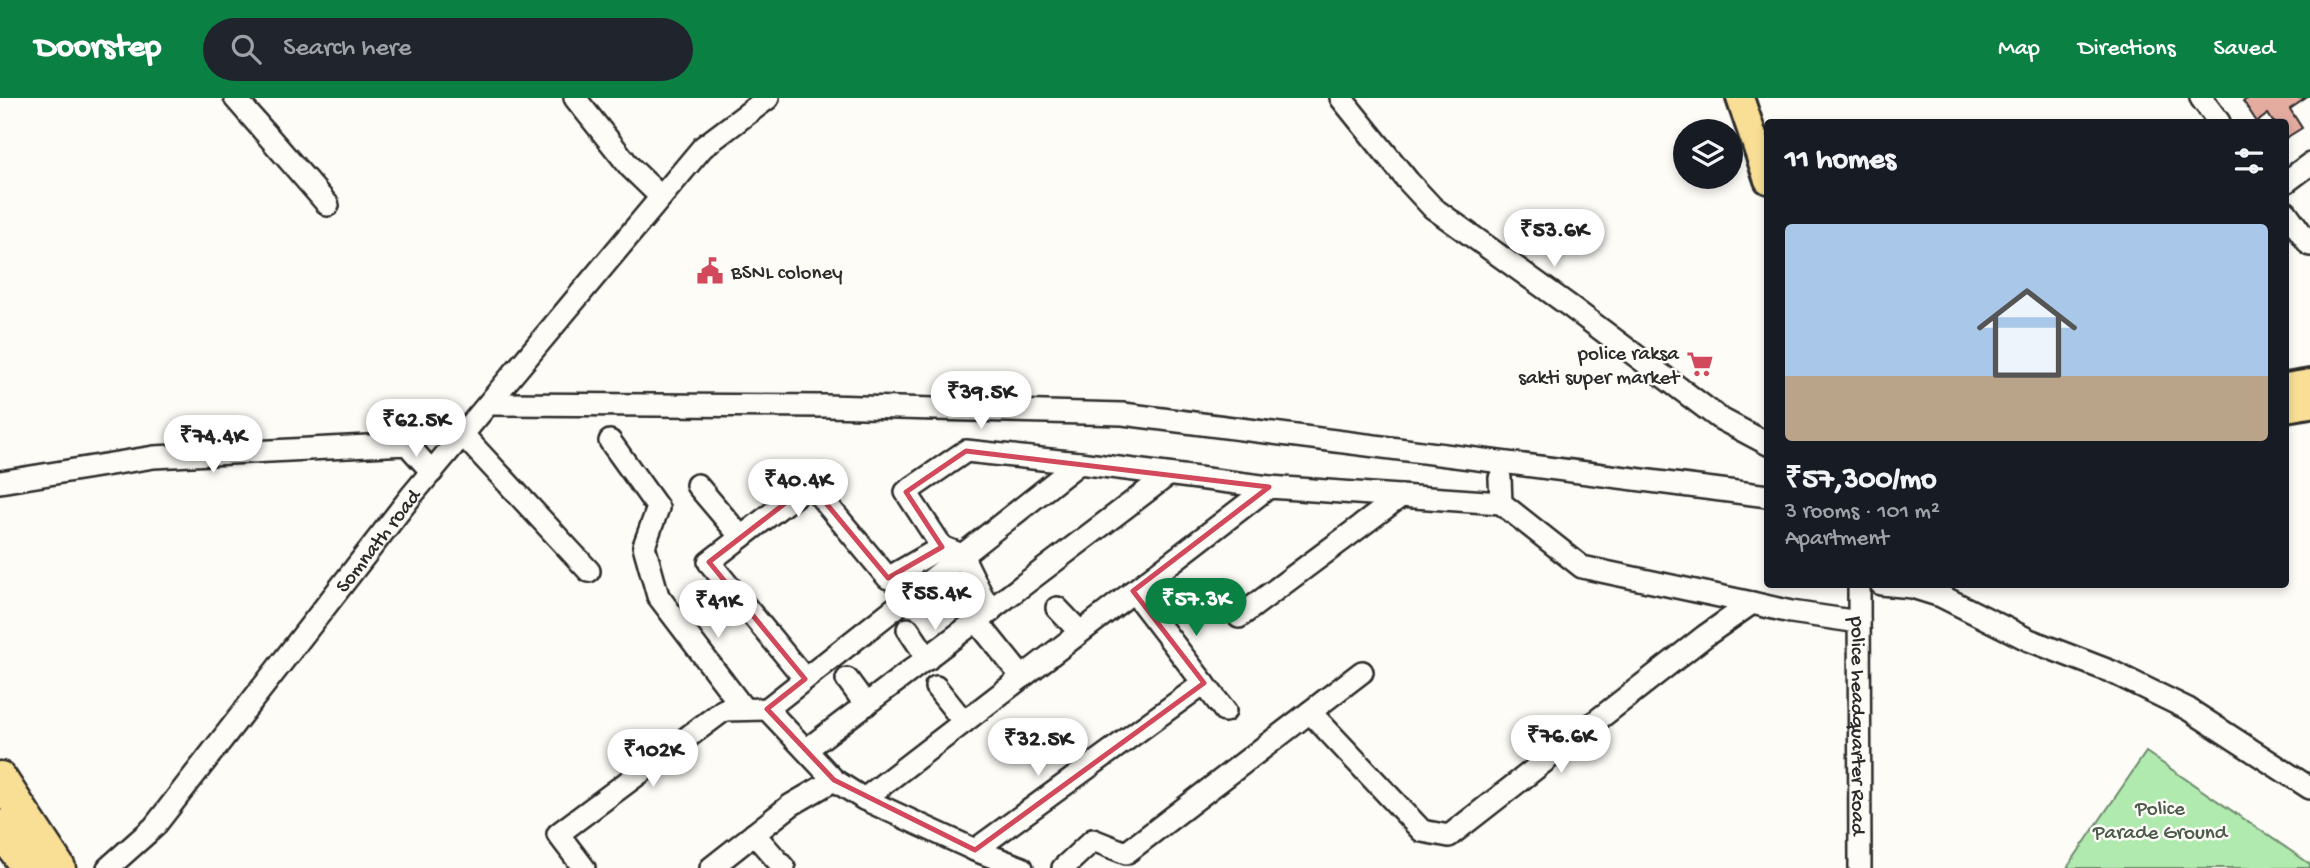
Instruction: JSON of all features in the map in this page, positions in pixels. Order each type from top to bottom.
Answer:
[{"type":"highway","points":[[0,778],[59,868]]},
{"type":"highway","points":[[0,826],[27,868]]},
{"type":"main road","points":[[1740,98],[1764,168]]},
{"type":"main road","points":[[1754,98],[1764,126]]},
{"type":"main road","points":[[2289,386],[2310,383]]},
{"type":"main road","points":[[2289,408],[2310,404]]},
{"type":"street","points":[[235,98],[328,205]]},
{"type":"street","points":[[575,98],[630,167],[661,197]]},
{"type":"street","name":"Somnath road","points":[[107,868],[154,827],[432,472],[703,147],[768,98]]},
{"type":"street","points":[[1341,98],[1433,208],[1572,307],[1719,418],[1764,442]]},
{"type":"street","points":[[2201,98],[2217,119]]},
{"type":"street","points":[[2289,180],[2310,164]]},
{"type":"street","points":[[2289,216],[2310,245]]},
{"type":"street","points":[[489,404],[826,406],[1123,414],[1764,495]]},
{"type":"street","points":[[463,435],[589,571]]},
{"type":"street","points":[[610,441],[658,508],[644,546],[658,596],[744,709]]},
{"type":"street","points":[[0,482],[154,457],[407,444],[432,472]]},
{"type":"street","points":[[1022,677],[983,616],[962,555],[942,547],[906,492],[966,451],[1269,487],[1500,503],[1582,567],[1791,612],[1859,622]]},
{"type":"street","points":[[583,868],[558,834],[724,710],[768,709],[1079,463]]},
{"type":"street","points":[[806,750],[1168,475]]},
{"type":"street","points":[[1500,478],[1500,503]]},
{"type":"street","points":[[806,679],[709,562],[810,484],[888,578],[942,547]]},
{"type":"street","points":[[697,485],[740,537]]},
{"type":"street","points":[[864,799],[1269,487]]},
{"type":"street","points":[[1239,617],[1401,496]]},
{"type":"street","name":"police headquarter Road","points":[[1859,588],[1860,868]]},
{"type":"street","points":[[1915,588],[1941,596],[2029,640],[2112,672],[2188,709],[2310,788]]},
{"type":"street","points":[[1133,591],[1225,711]]},
{"type":"street","points":[[1310,712],[1422,831],[1449,836],[1705,636],[1752,603]]},
{"type":"street","points":[[1056,608],[1080,632]]},
{"type":"street","points":[[908,629],[928,659]]},
{"type":"street","points":[[1063,868],[1093,840],[1126,853],[1362,673]]},
{"type":"street","points":[[846,679],[866,705]]},
{"type":"street","points":[[975,850],[1204,683]]},
{"type":"street","points":[[936,687],[964,722]]},
{"type":"street","points":[[768,709],[834,780],[864,799],[975,850],[1022,868]]},
{"type":"street","points":[[711,868],[791,804],[834,780]]},
{"type":"street","points":[[754,834],[784,868]]},
{"type":"highlighted area","points":[[966,451],[1269,487],[1133,591],[1204,683],[975,850],[834,780],[767,709],[805,679],[709,562],[810,484],[888,578],[942,547],[906,492]]},
{"type":"green space","name":"Police Parade Ground","points":[[2146,752],[2310,864],[2310,868],[2067,868]]},
{"type":"building","points":[[2249,98],[2306,98],[2290,109],[2302,128],[2289,136],[2289,119],[2271,119],[2268,114],[2261,119],[2255,119],[2243,101]]},
{"type":"place","name":"BSNL coloney","points":[[710,271]]},
{"type":"place","name":"police raksa sakti super market","points":[[1700,364]]}]
